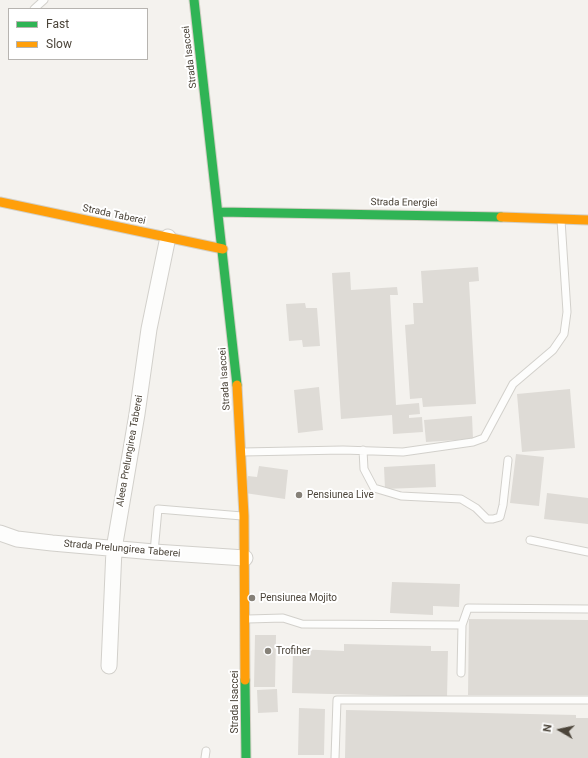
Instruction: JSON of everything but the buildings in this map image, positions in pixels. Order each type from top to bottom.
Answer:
[{"type":"main road","name":"Strada Isaccei","points":[[194,0],[220,212],[237,377],[245,558],[246,758]]},
{"type":"main road","name":"Strada Taberei","points":[[0,202],[223,249]]},
{"type":"main road","name":"Strada Energiei","points":[[220,212],[457,215],[588,220]]},
{"type":"street","name":"Aleea Prelungirea Taberei","points":[[109,666],[114,549],[137,414],[149,329],[168,237]]},
{"type":"street","name":"Strada Prelungirea Taberei","points":[[0,532],[17,539],[114,549],[245,558]]},
{"type":"lane","points":[[35,8],[44,0]]},
{"type":"lane","points":[[241,452],[363,450],[403,452],[473,442],[484,438],[513,384],[553,350],[564,334],[567,312],[560,219]]},
{"type":"lane","points":[[363,450],[364,469],[374,488],[401,496],[461,499],[476,508],[487,519],[500,517],[504,505],[508,460]]},
{"type":"lane","points":[[154,552],[158,509],[244,516]]},
{"type":"lane","points":[[530,540],[588,552]]},
{"type":"lane","points":[[461,673],[462,625],[468,608],[588,608]]},
{"type":"lane","points":[[245,619],[283,618],[302,624],[462,625]]},
{"type":"lane","points":[[335,758],[337,700],[588,700]]},
{"type":"traffic: fast","points":[[194,0],[237,385]]},
{"type":"traffic: fast","points":[[219,212],[501,217]]},
{"type":"traffic: fast","points":[[245,680],[246,758]]},
{"type":"traffic: slow","points":[[0,202],[223,249]]},
{"type":"traffic: slow","points":[[501,217],[588,220]]},
{"type":"traffic: slow","points":[[237,385],[244,516],[245,680]]},
{"type":"place","name":"Pensiunea Live","points":[[299,495]]},
{"type":"place","name":"Pensiunea Mojito","points":[[252,598]]},
{"type":"place","name":"Trofiher","points":[[268,651]]}]
